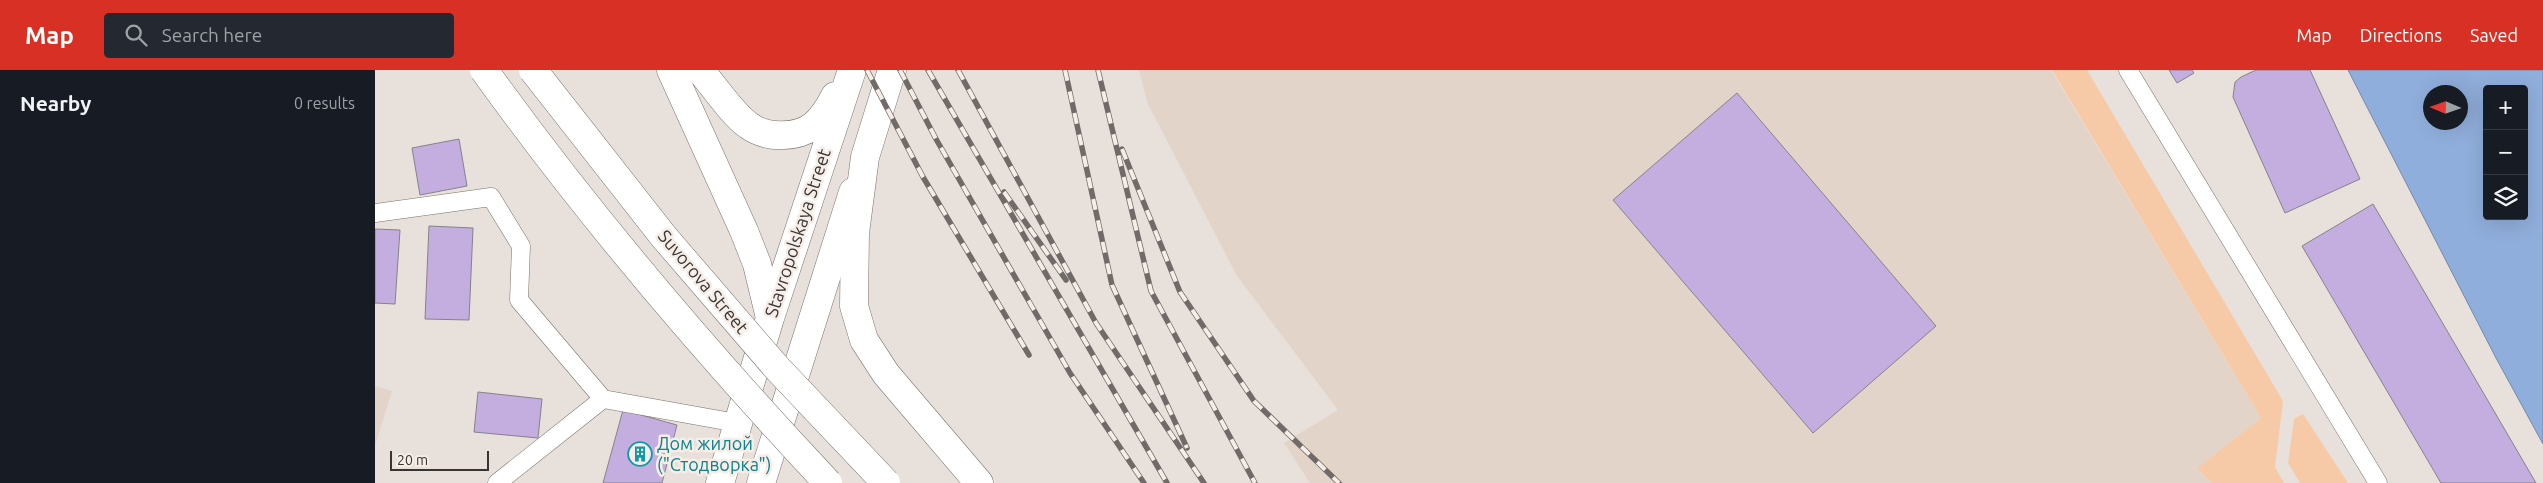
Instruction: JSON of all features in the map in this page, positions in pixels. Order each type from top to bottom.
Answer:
[{"type":"main road","points":[[484,70],[552,160],[629,255],[735,382],[828,483]]},
{"type":"main road","name":"Suvorova Street","points":[[533,70],[664,236],[733,317],[782,374],[886,483]]},
{"type":"main road","points":[[671,70],[744,231],[757,264],[770,318]]},
{"type":"main road","name":"Stavropolskaya Street","points":[[700,70],[746,124],[760,132],[777,135],[802,132],[814,126],[829,107],[850,70]]},
{"type":"main road","name":"Stavropolskaya Street","points":[[720,483],[770,318],[850,70]]},
{"type":"main road","points":[[761,483],[892,70]]},
{"type":"main road","points":[[865,157],[855,233],[853,276],[854,306],[864,340],[886,374],[979,483]]},
{"type":"lane","points":[[2128,70],[2378,483]]},
{"type":"lane","points":[[375,213],[491,197],[521,246],[519,300],[603,399],[737,423]]},
{"type":"lane","points":[[497,483],[603,399]]},
{"type":"shaded area","points":[[1139,70],[2051,70],[2261,418],[2197,468],[2211,483],[1310,483],[1284,443],[1338,410],[1237,276],[1148,104]]},
{"type":"shaded area","points":[[2052,70],[2087,70],[2283,401],[2275,467],[2284,483],[2211,483],[2197,468],[2261,418]]},
{"type":"shaded area","points":[[375,386],[392,391],[375,446]]},
{"type":"shaded area","points":[[2303,414],[2348,483],[2300,483],[2288,463],[2294,419]]},
{"type":"water","points":[[2348,70],[2543,70],[2543,444],[2496,358]]},
{"type":"building","points":[[2169,70],[2192,70],[2194,73],[2177,83]]},
{"type":"building","points":[[2256,70],[2310,70],[2360,179],[2285,213],[2233,97],[2235,82]]},
{"type":"building","points":[[1737,93],[1936,326],[1813,433],[1613,200]]},
{"type":"building","points":[[459,139],[467,186],[420,195],[412,148]]},
{"type":"building","points":[[2373,204],[2536,483],[2441,483],[2302,246]]},
{"type":"building","points":[[429,226],[473,228],[469,320],[425,319]]},
{"type":"building","points":[[375,229],[400,230],[395,304],[375,303]]},
{"type":"building","points":[[478,392],[542,399],[538,438],[474,432]]},
{"type":"building","name":"Дом жилой (\"Стодворка\")","points":[[623,410],[677,425],[662,483],[603,483]]},
{"type":"railway","points":[[867,70],[923,177],[1029,355]]},
{"type":"railway","points":[[900,70],[936,139],[1070,373],[1144,483]]},
{"type":"railway","points":[[928,70],[1167,483]]},
{"type":"railway","points":[[958,70],[1096,323],[1204,483]]},
{"type":"railway","points":[[1065,70],[1112,285],[1187,448]]},
{"type":"railway","points":[[1098,70],[1151,291],[1255,483]]},
{"type":"railway","points":[[1122,149],[1180,292],[1254,401],[1339,483]]},
{"type":"railway","points":[[1004,192],[1066,280]]},
{"type":"place","name":"Дом жилой (\"Стодворка\")","points":[[640,454]]}]
